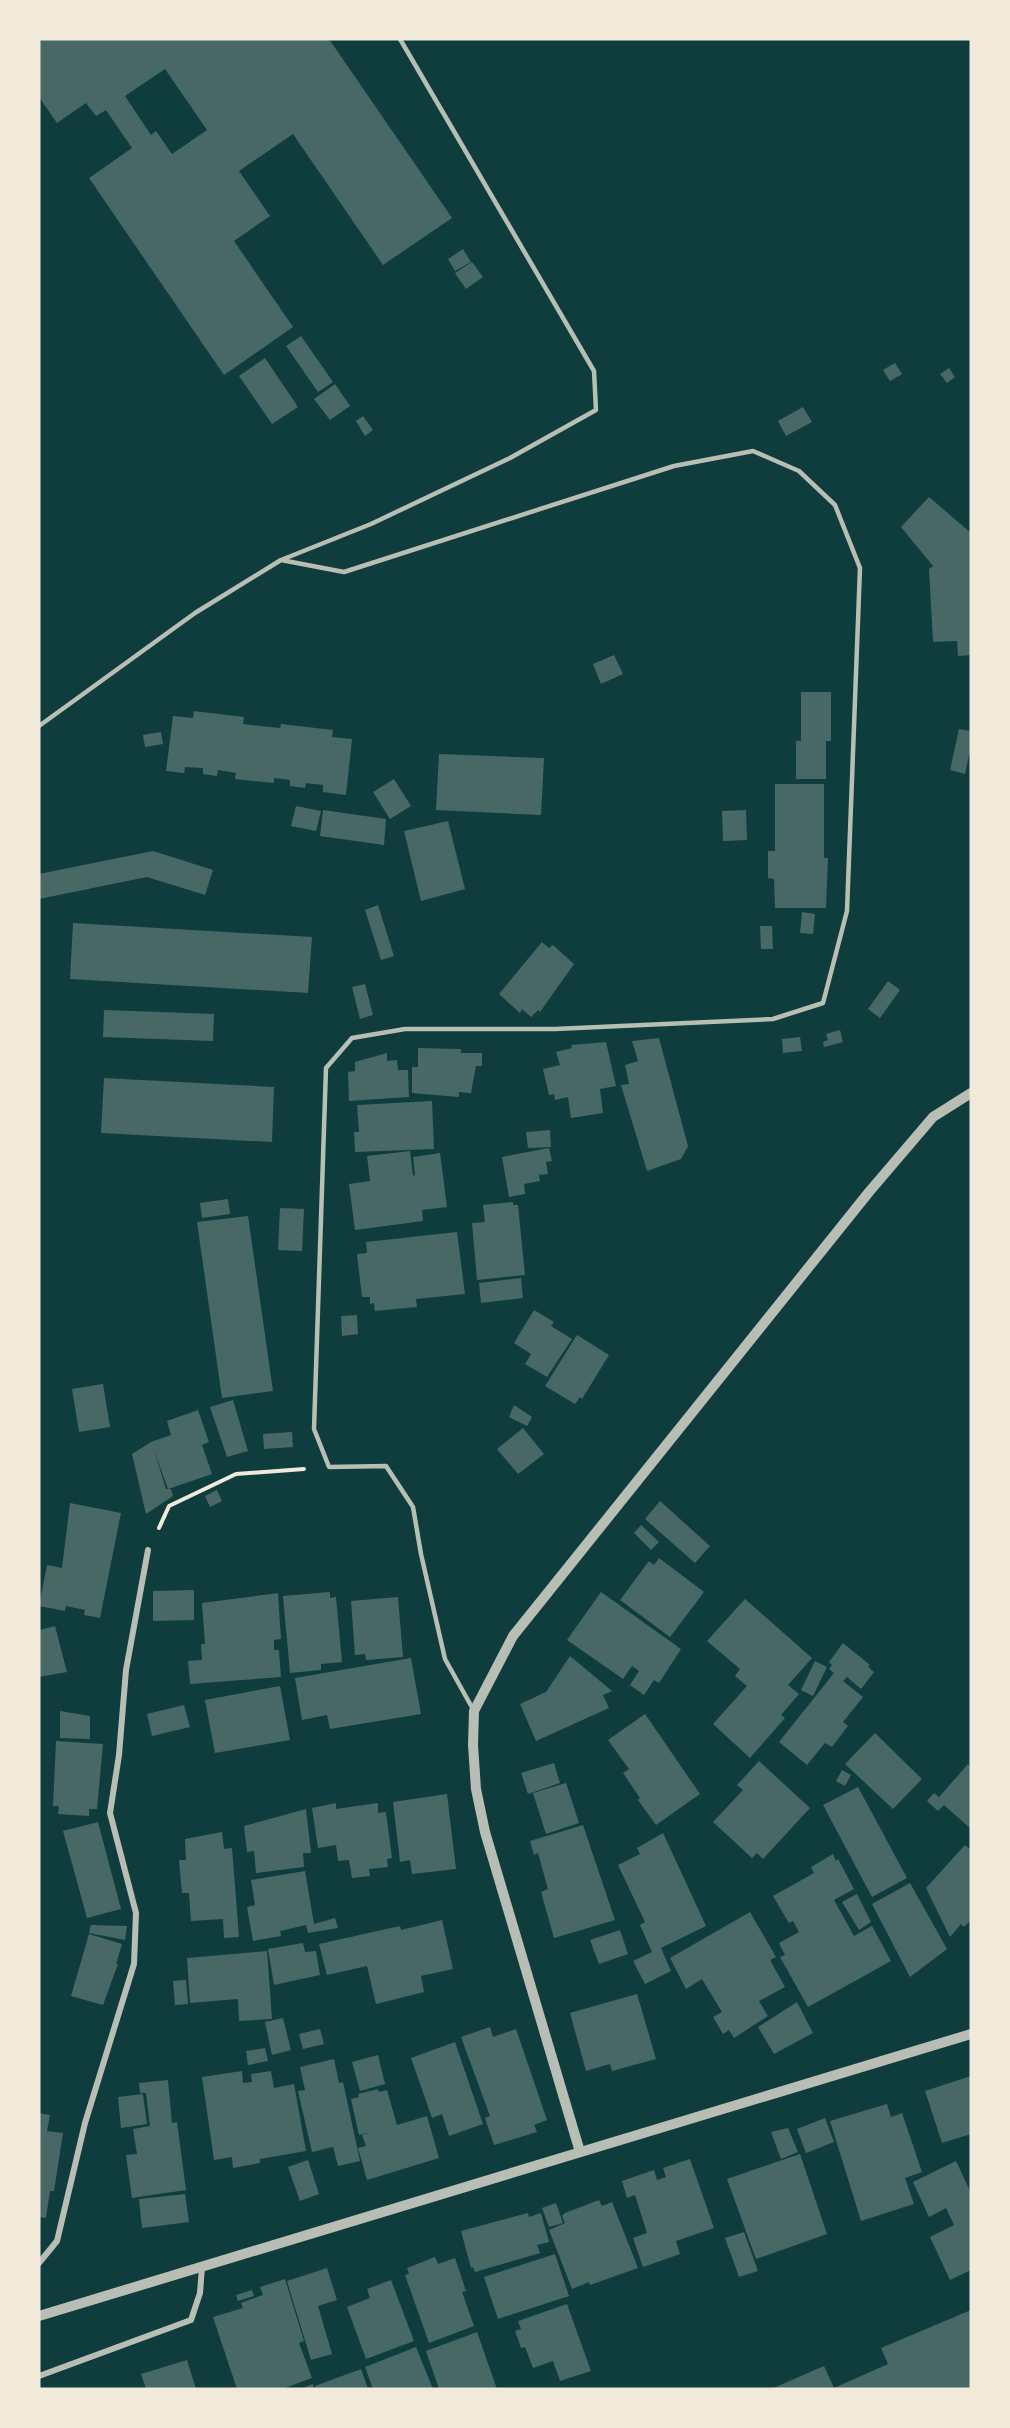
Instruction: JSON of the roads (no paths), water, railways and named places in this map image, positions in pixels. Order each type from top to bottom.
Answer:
[{"type":"street","points":[[580,2152],[485,1832],[476,1789],[473,1745],[474,1711],[513,1636],[869,1192],[933,1117],[971,1093]]},
{"type":"street","points":[[39,2263],[57,2241],[85,2123],[134,1964],[136,1914],[110,1813],[120,1755],[126,1670],[148,1550]]},
{"type":"street","points":[[39,2316],[971,2034]]},
{"type":"street","points":[[39,2376],[191,2320],[200,2293],[202,2267]]},
{"type":"lane","points":[[39,726],[195,613],[281,560],[371,524],[510,458],[596,410],[594,371],[400,39]]},
{"type":"lane","points":[[281,560],[344,572],[674,466],[753,451],[799,471],[835,505],[860,567],[847,911],[823,1003],[773,1019],[555,1029],[405,1029],[352,1038],[326,1068],[314,1429],[329,1467],[386,1466],[413,1507],[421,1554],[445,1659],[474,1711]]}]
